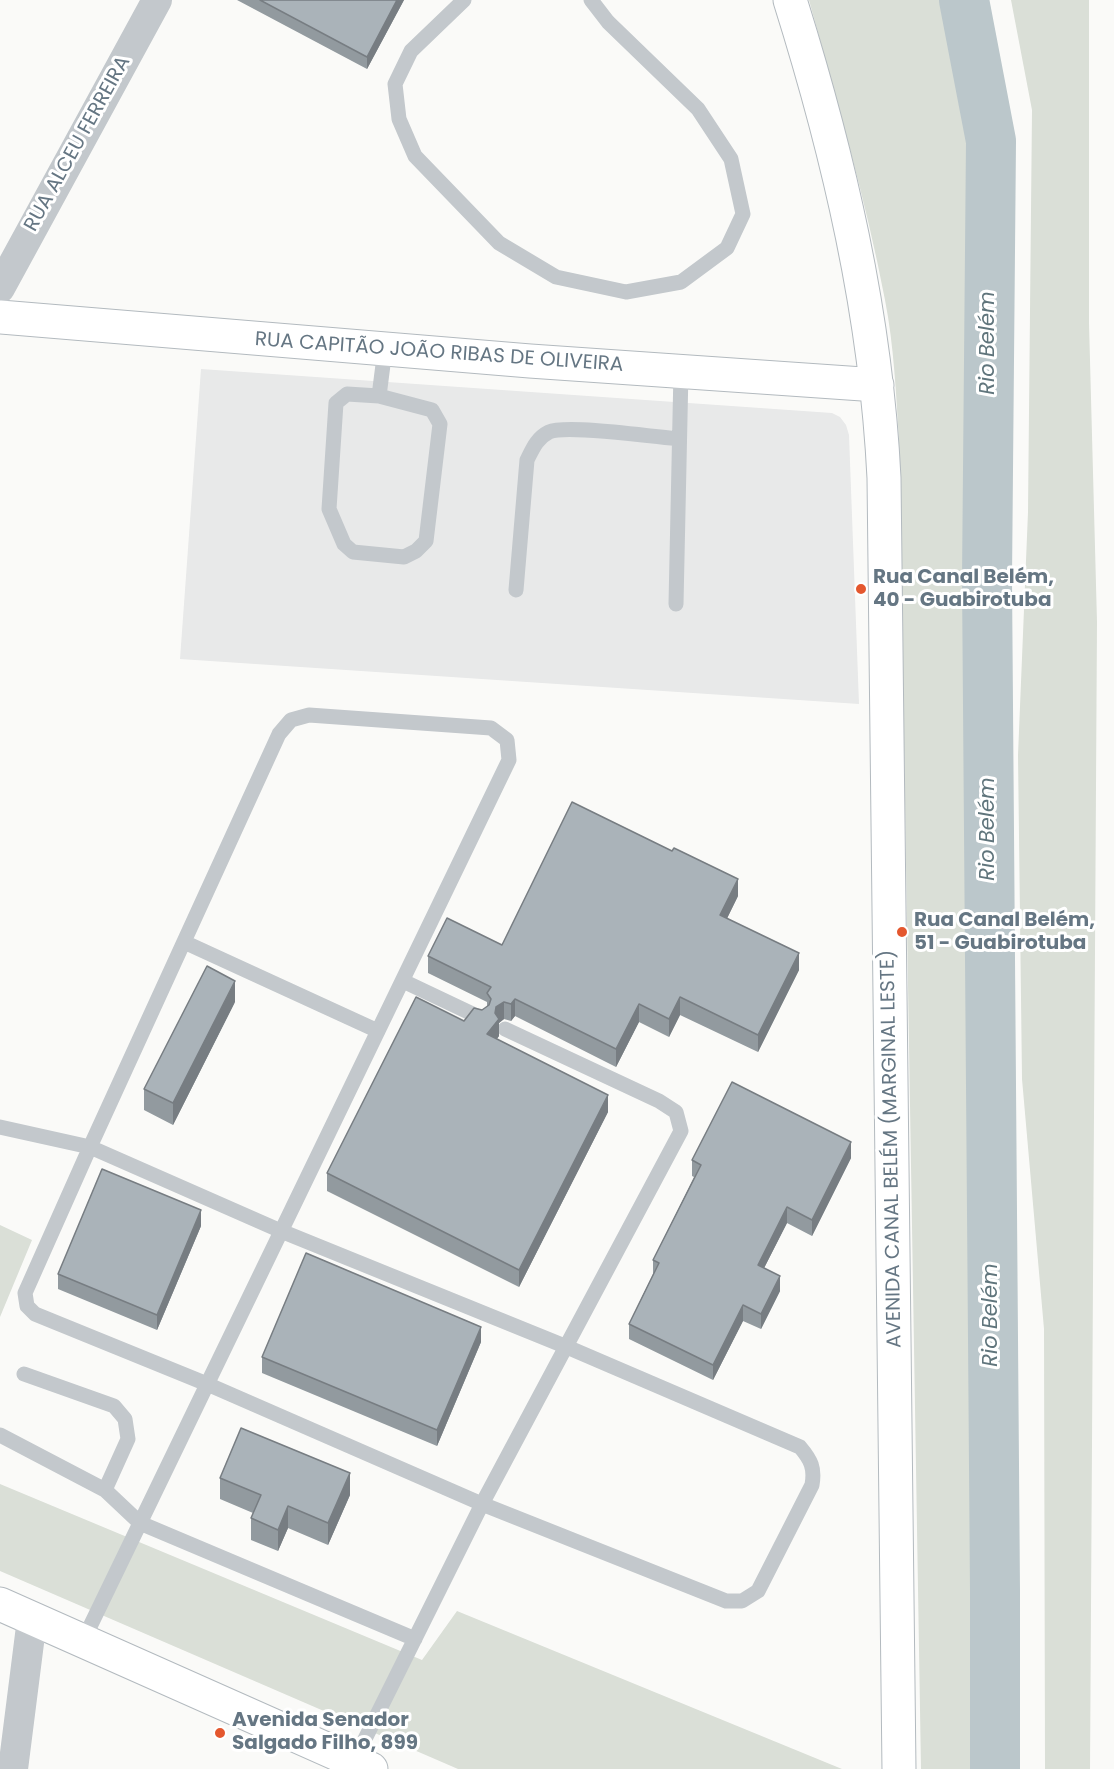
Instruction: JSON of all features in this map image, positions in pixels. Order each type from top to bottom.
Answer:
[{"type":"street","name":"RUA ALCEU FERREIRA","points":[[0,288],[157,0]]},
{"type":"street","name":"AVENIDA CANAL BELÉM (MARGINAL LESTE)","points":[[790,0],[828,130],[868,315],[878,385],[884,478],[899,1769]]},
{"type":"street","name":"RUA CAPITÃO JOÃO RIBAS DE OLIVEIRA","points":[[0,317],[385,349],[878,385]]},
{"type":"street","points":[[0,1605],[363,1765]]},
{"type":"street","points":[[13,1769],[32,1619]]},
{"type":"lane","points":[[464,0],[411,51],[395,84],[399,119],[415,156],[499,243],[556,277],[626,292],[681,282],[727,248],[743,214],[731,159],[698,110],[608,22],[591,0]]},
{"type":"lane","points":[[379,396],[385,349]]},
{"type":"lane","points":[[676,604],[681,371]]},
{"type":"lane","points":[[347,394],[379,396],[432,410],[440,424],[426,541],[416,551],[404,557],[353,552],[344,544],[329,509],[336,403],[347,394]]},
{"type":"lane","points":[[516,590],[527,460],[536,442],[551,431],[572,429],[679,439]]},
{"type":"lane","points":[[0,1127],[90,1147],[281,1231],[567,1347],[800,1447],[810,1458],[814,1471],[812,1485],[758,1591],[742,1601],[726,1601],[482,1504],[207,1384],[35,1314],[27,1306],[25,1293],[90,1147],[279,734],[291,720],[309,715],[490,728],[507,740],[509,760],[403,981],[281,1231],[207,1384],[83,1641]]},
{"type":"lane","points":[[184,942],[378,1031]]},
{"type":"lane","points":[[403,981],[481,1017]]},
{"type":"lane","points":[[363,1765],[415,1639],[482,1504],[681,1131],[676,1112],[659,1101],[505,1029]]},
{"type":"lane","points":[[24,1374],[114,1406],[125,1419],[128,1439],[105,1490]]},
{"type":"lane","points":[[0,1435],[105,1490],[140,1523],[415,1639]]},
{"type":"shaded area","points":[[809,0],[947,0],[977,140],[975,500],[983,1769],[921,1769],[897,406],[891,335],[869,224]]},
{"type":"shaded area","points":[[1011,0],[1089,0],[1089,323],[1097,622],[1090,1769],[1045,1769],[1044,1329],[1022,1079],[1018,755],[1028,512],[1032,110]]},
{"type":"shaded area","points":[[201,369],[832,413],[840,417],[849,435],[859,704],[180,659]]},
{"type":"shaded area","points":[[0,1225],[32,1240],[0,1317]]},
{"type":"shaded area","points":[[0,1484],[422,1660],[457,1611],[842,1769],[458,1769],[0,1571]]},
{"type":"building","points":[[260,0],[397,0],[367,57]]},
{"type":"building","points":[[572,802],[672,851],[674,848],[738,879],[720,915],[799,953],[758,1035],[680,997],[669,1019],[639,1004],[616,1049],[515,999],[511,1004],[504,1002],[496,1007],[495,1013],[499,1019],[487,1034],[608,1095],[519,1270],[327,1173],[416,997],[464,1021],[474,1008],[482,1010],[489,1005],[491,999],[487,993],[491,987],[428,956],[447,918],[502,945]]},
{"type":"building","points":[[207,966],[235,981],[173,1103],[144,1089]]},
{"type":"building","points":[[732,1082],[851,1142],[812,1220],[787,1207],[758,1265],[780,1276],[761,1314],[743,1305],[713,1365],[629,1324],[659,1263],[653,1260],[701,1165],[692,1160]]},
{"type":"building","points":[[102,1169],[201,1210],[157,1315],[58,1274]]},
{"type":"building","points":[[306,1253],[481,1327],[437,1430],[262,1357]]},
{"type":"building","points":[[241,1428],[350,1473],[328,1523],[288,1506],[278,1530],[251,1518],[261,1495],[220,1478]]},
{"type":"waterway","name":"Rio Belém","points":[[964,0],[991,141],[987,579],[995,1769]]},
{"type":"place","name":"Rua Canal Belém, 40 - Guabirotuba","points":[[861,589]]},
{"type":"place","name":"Rua Canal Belém, 51 - Guabirotuba","points":[[902,932]]},
{"type":"place","name":"Avenida Senador Salgado Filho, 899","points":[[220,1733]]}]
